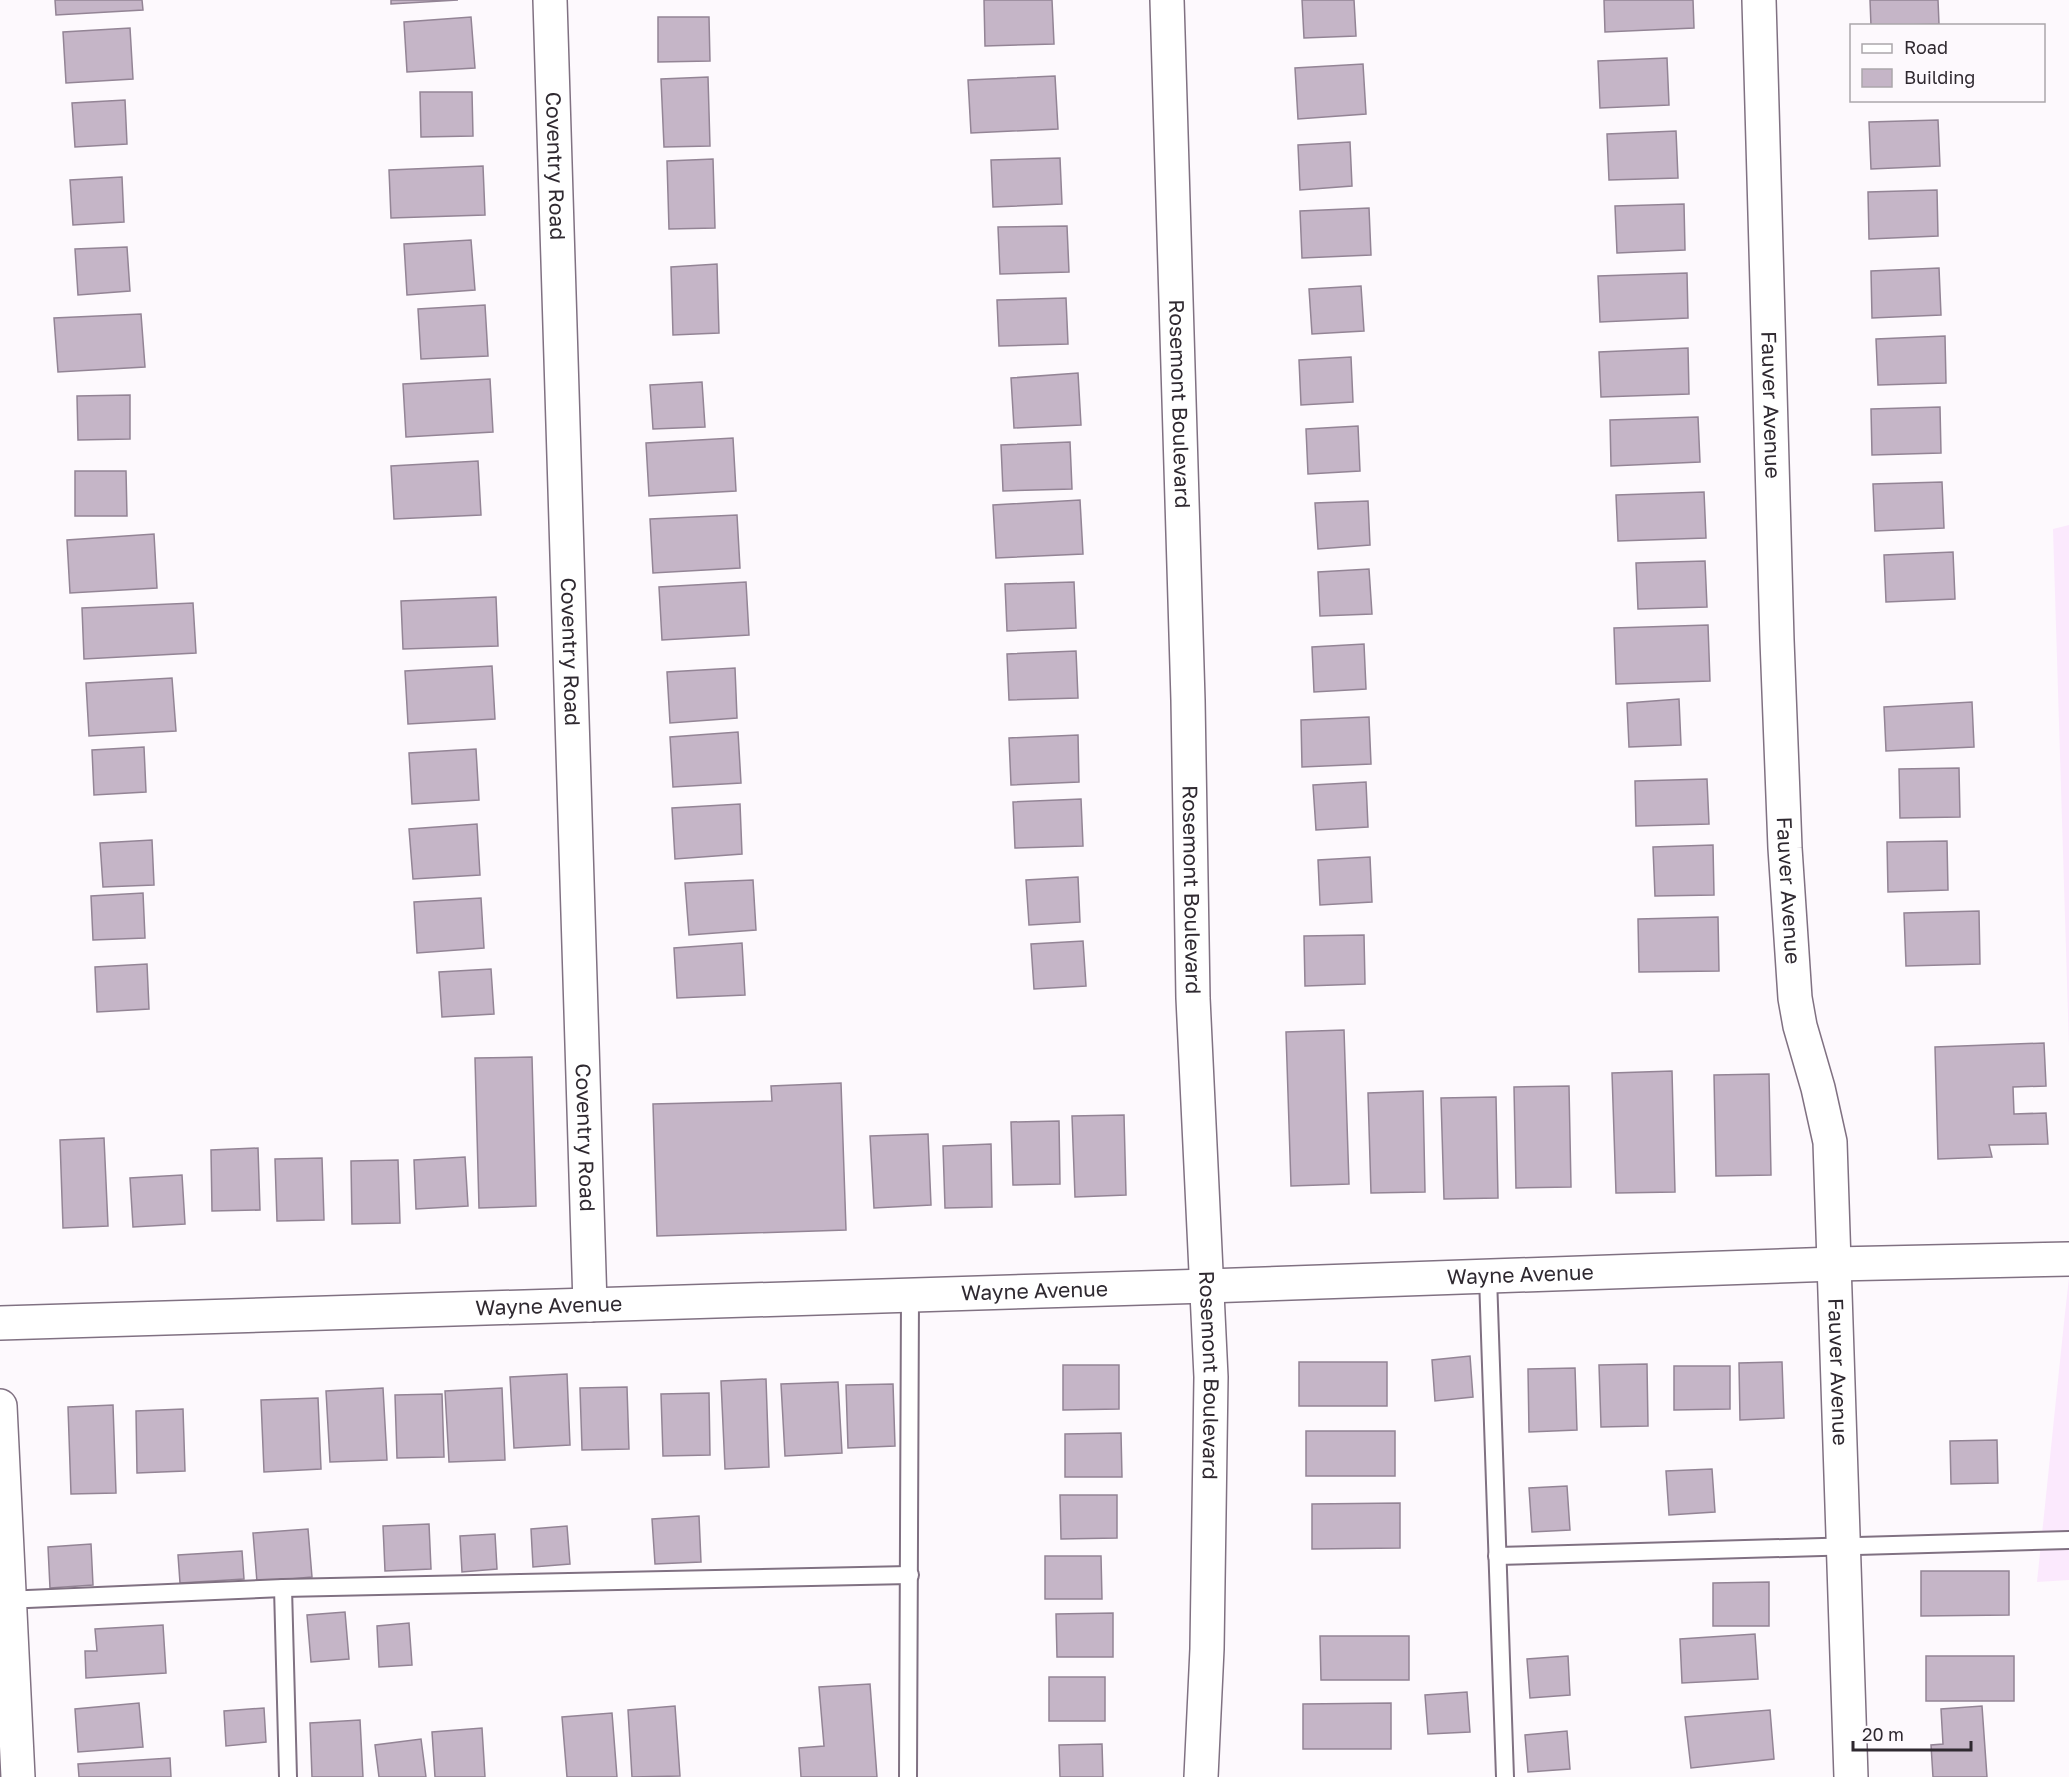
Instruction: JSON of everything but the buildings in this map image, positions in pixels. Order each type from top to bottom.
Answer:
[{"type":"street","name":"Coventry Road","points":[[550,0],[590,1305]]},
{"type":"street","name":"Rosemont Boulevard","points":[[1167,0],[1188,700],[1193,998],[1211,1377],[1208,1637],[1202,1777]]},
{"type":"street","name":"Fauver Avenue","points":[[1759,0],[1785,848],[1800,1026],[1818,1088],[1830,1142],[1851,1777]]},
{"type":"street","name":"Wayne Avenue","points":[[0,1323],[1207,1286],[1835,1264],[2069,1259]]},
{"type":"street","points":[[0,1406],[4,1600],[18,1777]]},
{"type":"lane","points":[[1488,1276],[1505,1777]]},
{"type":"lane","points":[[908,1777],[910,1295]]},
{"type":"lane","points":[[1497,1556],[2069,1540]]},
{"type":"lane","points":[[4,1600],[283,1588],[910,1575]]},
{"type":"lane","points":[[283,1588],[288,1777]]},
{"type":"shaded area","points":[[2069,525],[2069,1047],[2053,529]]},
{"type":"shaded area","points":[[2069,1278],[2069,1580],[2037,1582],[2065,1313]]}]
